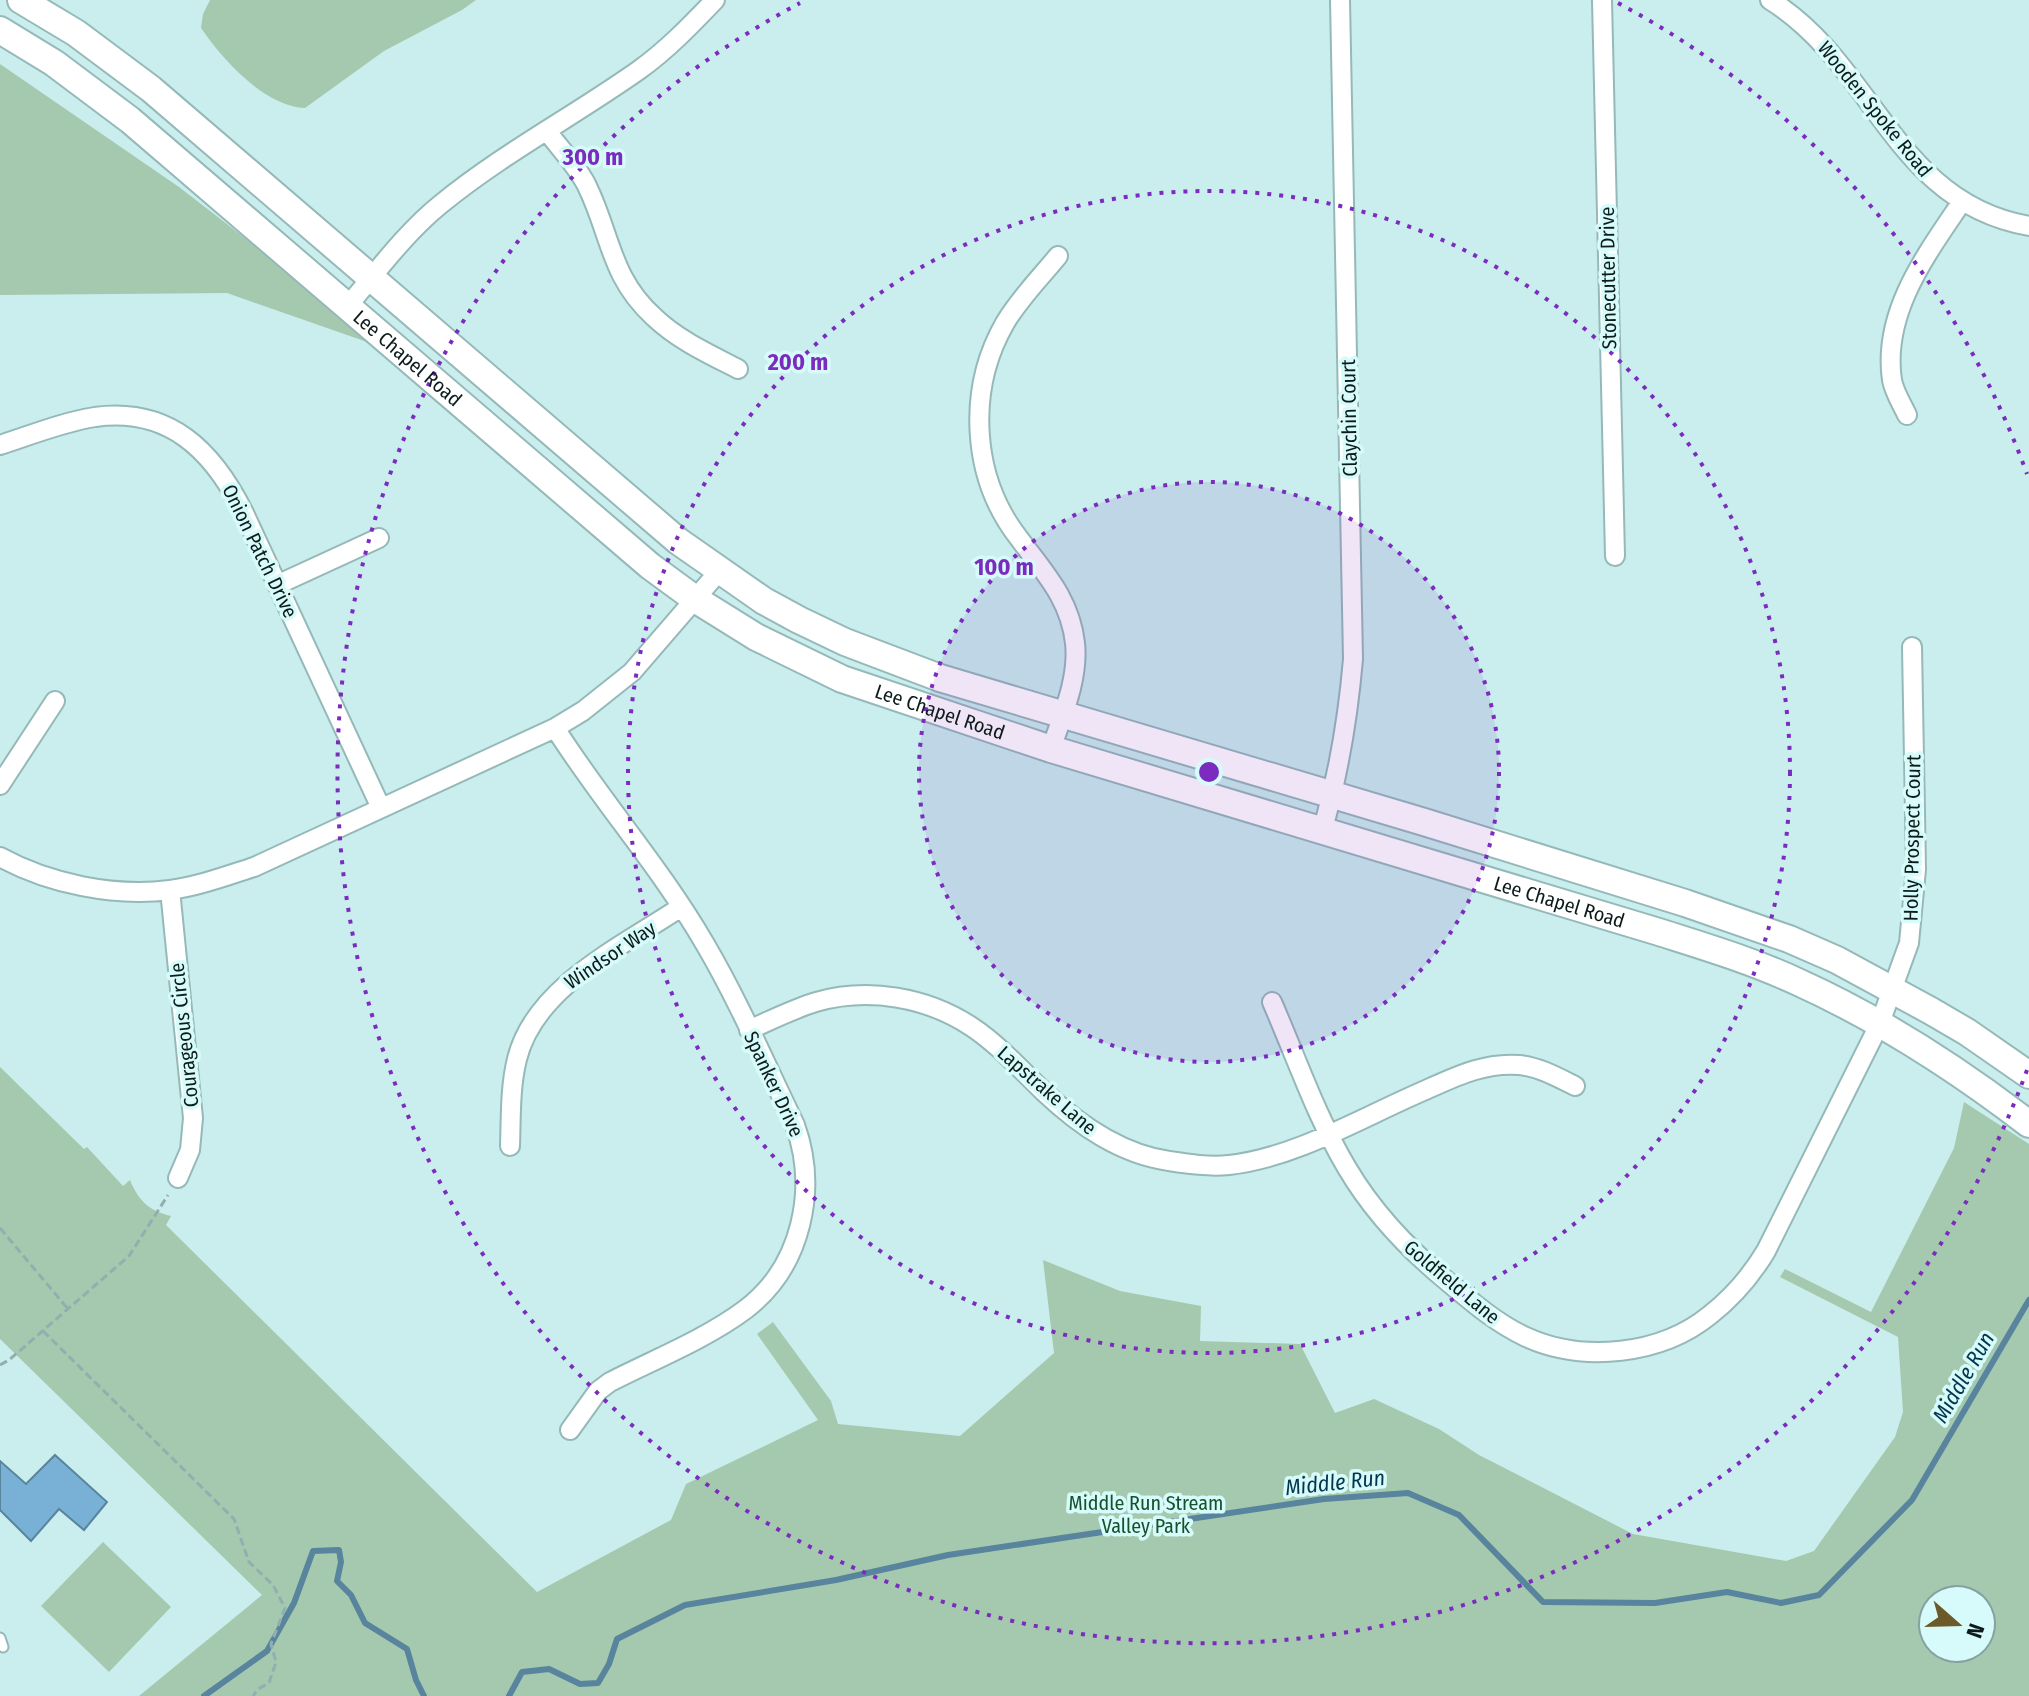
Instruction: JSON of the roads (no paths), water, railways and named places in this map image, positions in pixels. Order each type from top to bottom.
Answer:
[{"type":"main road","name":"Lee Chapel Road","points":[[21,0],[76,33],[139,79],[678,541],[764,601],[845,642],[940,678],[1333,795],[1744,923],[1837,960],[1967,1032],[2029,1075]]},
{"type":"main road","name":"Lee Chapel Road","points":[[0,30],[54,63],[130,120],[650,566],[756,637],[842,679],[1051,749],[1747,961],[1796,981],[1880,1023],[1948,1064],[2029,1124]]},
{"type":"street","points":[[346,308],[437,207],[470,181],[640,70],[668,48],[715,0]]},
{"type":"street","name":"Claychin Court","points":[[1322,832],[1333,795],[1349,709],[1353,659],[1340,0]]},
{"type":"street","name":"Stonecutter Drive","points":[[1602,0],[1615,556]]},
{"type":"street","name":"Wooden Spoke Road","points":[[1770,0],[1813,33],[1916,163],[1961,203],[2000,219],[2029,226]]},
{"type":"street","points":[[547,131],[585,182],[598,210],[612,258],[635,297],[672,332],[738,369]]},
{"type":"street","points":[[1907,415],[1893,383],[1890,353],[1896,323],[1918,269],[1961,203]]},
{"type":"street","points":[[1051,749],[1076,665],[1071,620],[1055,585],[1007,522],[992,491],[979,437],[981,389],[995,343],[1013,310],[1058,256]]},
{"type":"street","name":"Onion Patch Drive","points":[[0,445],[98,417],[126,416],[175,431],[208,456],[228,481],[279,584],[381,808]]},
{"type":"street","points":[[279,584],[379,538]]},
{"type":"street","points":[[0,857],[29,871],[107,889],[170,890],[254,867],[555,728],[592,705],[632,672],[720,570]]},
{"type":"street","name":"Holly Prospect Court","points":[[1880,1023],[1909,943],[1916,869],[1912,647]]},
{"type":"street","points":[[0,785],[55,701]]},
{"type":"street","name":"Spanker Drive","points":[[555,728],[581,770],[706,945],[795,1125],[804,1153],[807,1190],[804,1213],[792,1249],[770,1286],[726,1322],[610,1382],[598,1391],[570,1430]]},
{"type":"street","name":"Courageous Circle","points":[[170,890],[193,1118],[190,1150],[178,1178]]},
{"type":"street","name":"Windsor Way","points":[[510,1146],[517,1060],[538,1013],[567,982],[681,907]]},
{"type":"street","name":"Lapstrake Lane","points":[[749,1030],[817,1002],[857,996],[892,997],[921,1003],[974,1028],[1078,1122],[1103,1138],[1145,1155],[1203,1165],[1227,1165],[1269,1157],[1479,1068],[1519,1065],[1537,1068],[1575,1086]]},
{"type":"street","name":"Goldfield Lane","points":[[1272,1002],[1347,1168],[1389,1226],[1421,1260],[1484,1313],[1507,1328],[1548,1345],[1593,1352],[1640,1347],[1674,1336],[1708,1318],[1742,1285],[1773,1237],[1880,1023]]},
{"type":"water","points":[[55,1455],[107,1502],[84,1530],[59,1509],[31,1541],[0,1510],[0,1461],[26,1484]]},
{"type":"waterway","name":"Middle Run","points":[[509,1696],[522,1672],[549,1669],[580,1684],[598,1683],[609,1664],[617,1639],[685,1605],[836,1580],[948,1555],[1324,1499],[1408,1493],[1459,1515],[1543,1602],[1655,1603],[1727,1592],[1781,1603],[1819,1595],[1912,1500],[2029,1300]]},
{"type":"waterway","name":"Middle Run","points":[[204,1696],[267,1651],[294,1603],[313,1551],[339,1550],[341,1562],[337,1581],[351,1595],[365,1623],[407,1649],[424,1696]]},
{"type":"park label","name":"Middle Run Stream Valley Park","points":[[1146,1514]]}]
